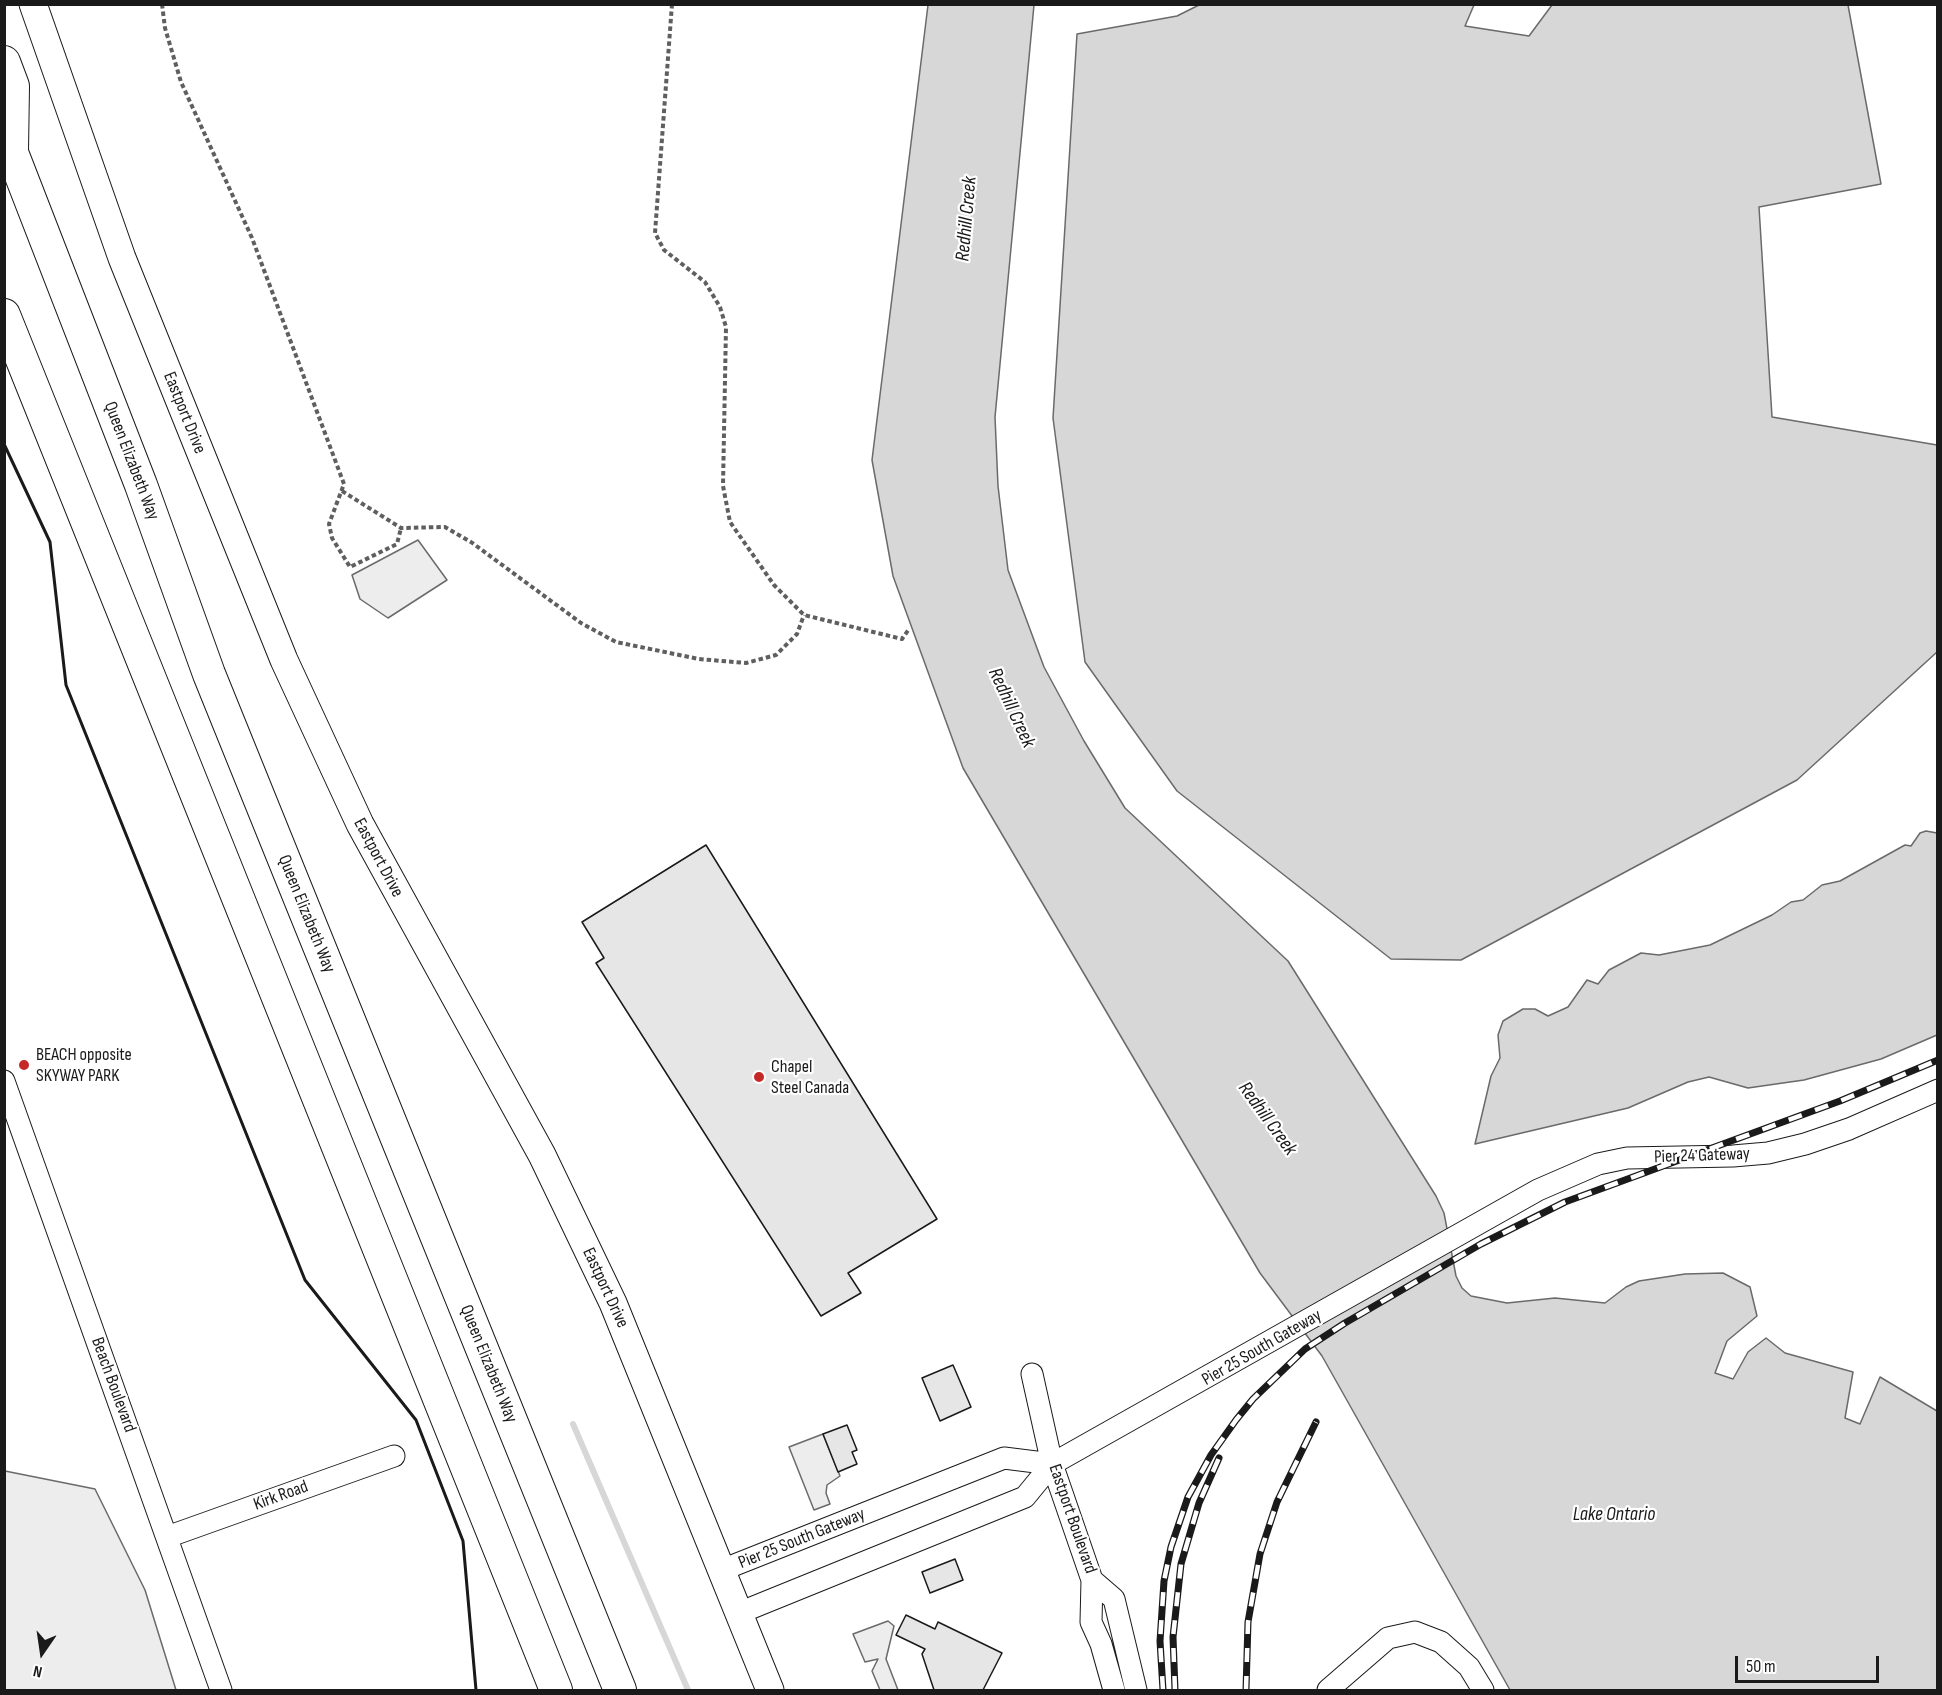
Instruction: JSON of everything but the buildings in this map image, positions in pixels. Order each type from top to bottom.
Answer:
[{"type":"highway","points":[[4,62],[13,86],[8,142]]},
{"type":"highway","name":"Queen Elizabeth Way","points":[[8,142],[141,485],[209,674],[620,1690]]},
{"type":"highway","points":[[4,315],[12,347],[556,1690]]},
{"type":"main road","name":"Eastport Drive","points":[[33,4],[122,258],[284,660],[360,824],[515,1104],[576,1225],[640,1366],[770,1690]]},
{"type":"street","name":"Beach Boulevard","points":[[4,1081],[221,1690]]},
{"type":"street","name":"Pier 24 Gateway","points":[[1470,1228],[1538,1190],[1598,1164],[1627,1158],[1768,1153],[1850,1129],[1938,1090]]},
{"type":"street","name":"Pier 25 South Gateway","points":[[739,1613],[1024,1497],[1052,1464],[1470,1228]]},
{"type":"street","name":"Eastport Boulevard","points":[[1032,1374],[1052,1464],[1092,1580],[1114,1599],[1136,1690]]},
{"type":"street","name":"Kirk Road","points":[[167,1537],[394,1456]]},
{"type":"street","name":"Pier 25 South Gateway","points":[[722,1570],[1004,1458],[1052,1464]]},
{"type":"street","points":[[1092,1580],[1091,1622],[1101,1644],[1114,1690]]},
{"type":"street","points":[[1328,1690],[1388,1638],[1415,1632],[1442,1642],[1469,1667],[1483,1690]]},
{"type":"path","points":[[162,4],[165,28],[181,82],[252,238],[344,483],[329,524],[332,538],[350,567],[397,543],[401,528]]},
{"type":"path","points":[[672,4],[655,233],[664,250],[705,282],[720,308],[726,327],[723,486],[730,522],[774,585],[804,615],[902,639],[909,629]]},
{"type":"path","points":[[342,490],[401,528],[445,527],[471,542],[581,622],[616,642],[699,659],[746,663],[776,655],[797,634],[804,615]]},
{"type":"shaded area","points":[[418,540],[447,580],[388,618],[360,599],[352,575]]},
{"type":"shaded area","points":[[823,1434],[840,1476],[827,1485],[826,1493],[830,1504],[814,1510],[789,1447]]},
{"type":"shaded area","points":[[5,1471],[95,1489],[145,1590],[176,1690],[5,1690]]},
{"type":"shaded area","points":[[888,1621],[894,1626],[886,1659],[898,1690],[880,1690],[872,1671],[878,1659],[865,1662],[853,1634]]},
{"type":"water","points":[[1201,4],[1474,5],[1465,26],[1529,36],[1552,5],[1848,5],[1881,184],[1759,207],[1772,417],[1937,445],[1937,652],[1797,780],[1461,960],[1391,959],[1177,791],[1085,662],[1053,418],[1077,34],[1177,16]]},
{"type":"water","points":[[928,5],[1034,5],[995,417],[998,486],[1008,570],[1044,667],[1084,741],[1125,808],[1288,961],[1436,1196],[1444,1213],[1456,1276],[1462,1288],[1471,1296],[1507,1303],[1555,1298],[1605,1303],[1626,1287],[1639,1281],[1685,1274],[1723,1273],[1750,1287],[1757,1316],[1727,1341],[1715,1373],[1733,1379],[1748,1352],[1766,1338],[1785,1353],[1853,1372],[1845,1418],[1860,1424],[1880,1377],[1937,1411],[1937,1690],[1510,1690],[1322,1356],[1260,1273],[963,768],[893,576],[872,460]]},
{"type":"water","points":[[1926,831],[1937,833],[1937,1035],[1881,1059],[1804,1080],[1748,1088],[1709,1077],[1688,1082],[1628,1108],[1475,1144],[1491,1076],[1500,1058],[1498,1035],[1503,1021],[1523,1009],[1535,1009],[1548,1016],[1568,1007],[1587,980],[1598,984],[1609,970],[1641,953],[1659,955],[1710,945],[1772,915],[1791,902],[1803,900],[1822,885],[1840,881],[1905,845],[1911,846],[1920,833]]},
{"type":"waterway","points":[[573,1424],[688,1690]]},
{"type":"railway","points":[[1163,1690],[1160,1641],[1164,1581],[1171,1547],[1188,1497],[1211,1455],[1236,1420],[1253,1399],[1305,1349],[1345,1323],[1481,1244],[1565,1202],[1840,1101],[1938,1060]]},
{"type":"railway","points":[[1246,1690],[1248,1622],[1260,1554],[1277,1502],[1316,1422]]},
{"type":"railway","points":[[1175,1690],[1173,1637],[1181,1564],[1199,1503],[1219,1458]]},
{"type":"wall","points":[[4,444],[50,542],[66,685],[305,1280],[416,1420],[463,1541],[476,1690]]},
{"type":"place","name":"BEACH opposite SKYWAY PARK","points":[[24,1065]]},
{"type":"place","name":"Chapel Steel Canada","points":[[759,1077]]},
{"type":"water label","name":"Redhill Creek","points":[[967,219]]},
{"type":"water label","name":"Redhill Creek","points":[[1011,708]]},
{"type":"water label","name":"Redhill Creek","points":[[1267,1119]]},
{"type":"water label","name":"Lake Ontario","points":[[1614,1515]]}]
